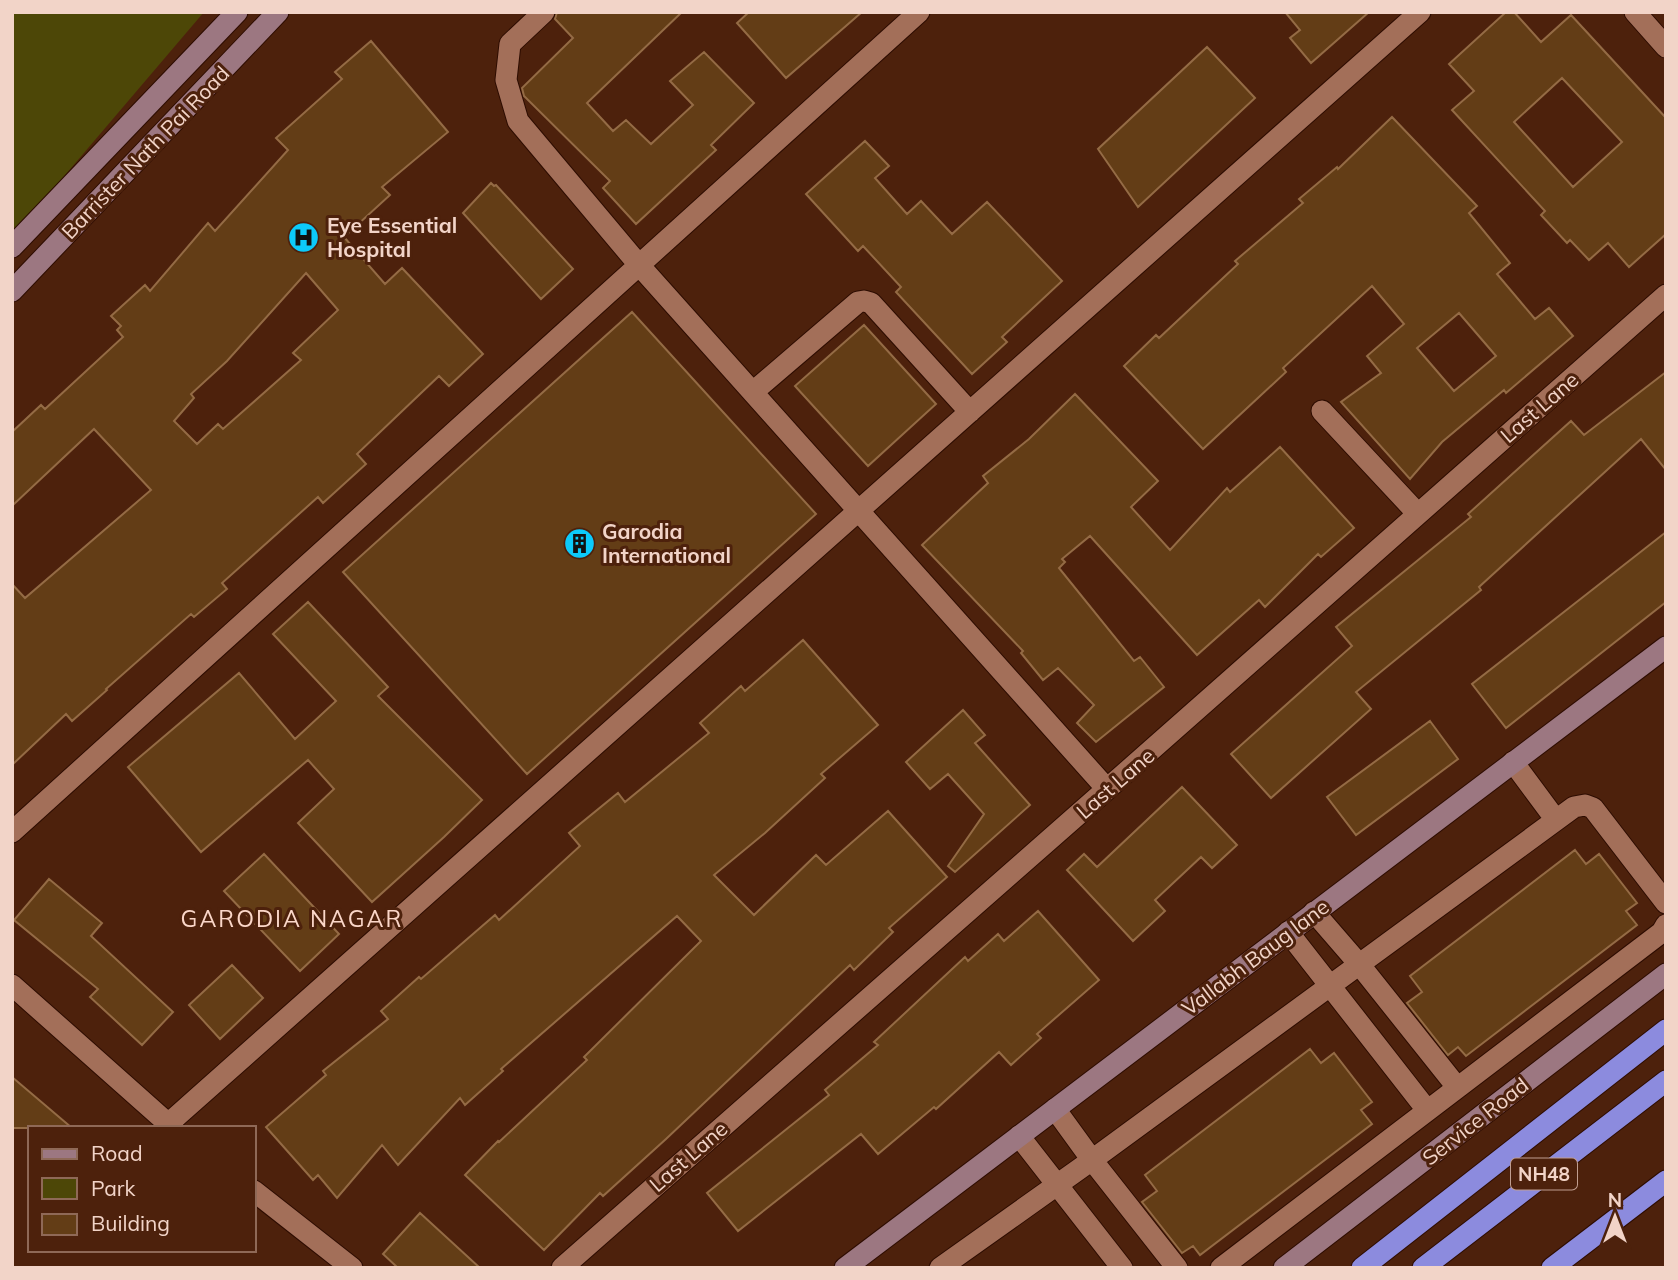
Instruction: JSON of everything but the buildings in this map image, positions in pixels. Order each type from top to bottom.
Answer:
[{"type":"highway","points":[[1362,1268],[1666,1030]]},
{"type":"highway","name":"NH48","points":[[1423,1268],[1666,1081]]},
{"type":"highway","points":[[1552,1268],[1666,1181]]},
{"type":"street","points":[[12,247],[237,12]]},
{"type":"street","name":"Barrister Nath Pai Road","points":[[12,291],[278,12]]},
{"type":"street","points":[[544,12],[510,44],[506,80],[518,121],[639,265],[1107,789]]},
{"type":"street","points":[[12,832],[919,12]]},
{"type":"street","points":[[12,985],[171,1126],[1420,12]]},
{"type":"street","points":[[1635,12],[1666,47]]},
{"type":"street","name":"Last Lane","points":[[562,1268],[1666,295]]},
{"type":"street","points":[[753,392],[858,302],[864,301],[871,303],[970,412]]},
{"type":"street","points":[[1322,411],[1418,514]]},
{"type":"street","name":"Vallabh Baug lane","points":[[845,1268],[1666,646]]},
{"type":"street","points":[[1513,762],[1556,820]]},
{"type":"street","points":[[940,1268],[1574,807],[1585,805],[1593,808],[1666,903]]},
{"type":"street","points":[[1314,912],[1457,1087]]},
{"type":"street","points":[[1221,1268],[1662,932],[1666,925]]},
{"type":"street","points":[[1288,932],[1427,1110]]},
{"type":"street","name":"Service Road","points":[[1284,1268],[1666,974]]},
{"type":"street","points":[[1055,1109],[1177,1268]]},
{"type":"street","points":[[1019,1136],[1122,1268]]},
{"type":"street","points":[[256,1193],[352,1268]]},
{"type":"green space","points":[[12,12],[204,12],[14,235],[12,233]]},
{"type":"place","name":"Eye Essential Hospital","points":[[304,237]]},
{"type":"place","name":"Garodia International","points":[[579,543]]},
{"type":"district","name":"GARODIA NAGAR","points":[[292,918]]}]
